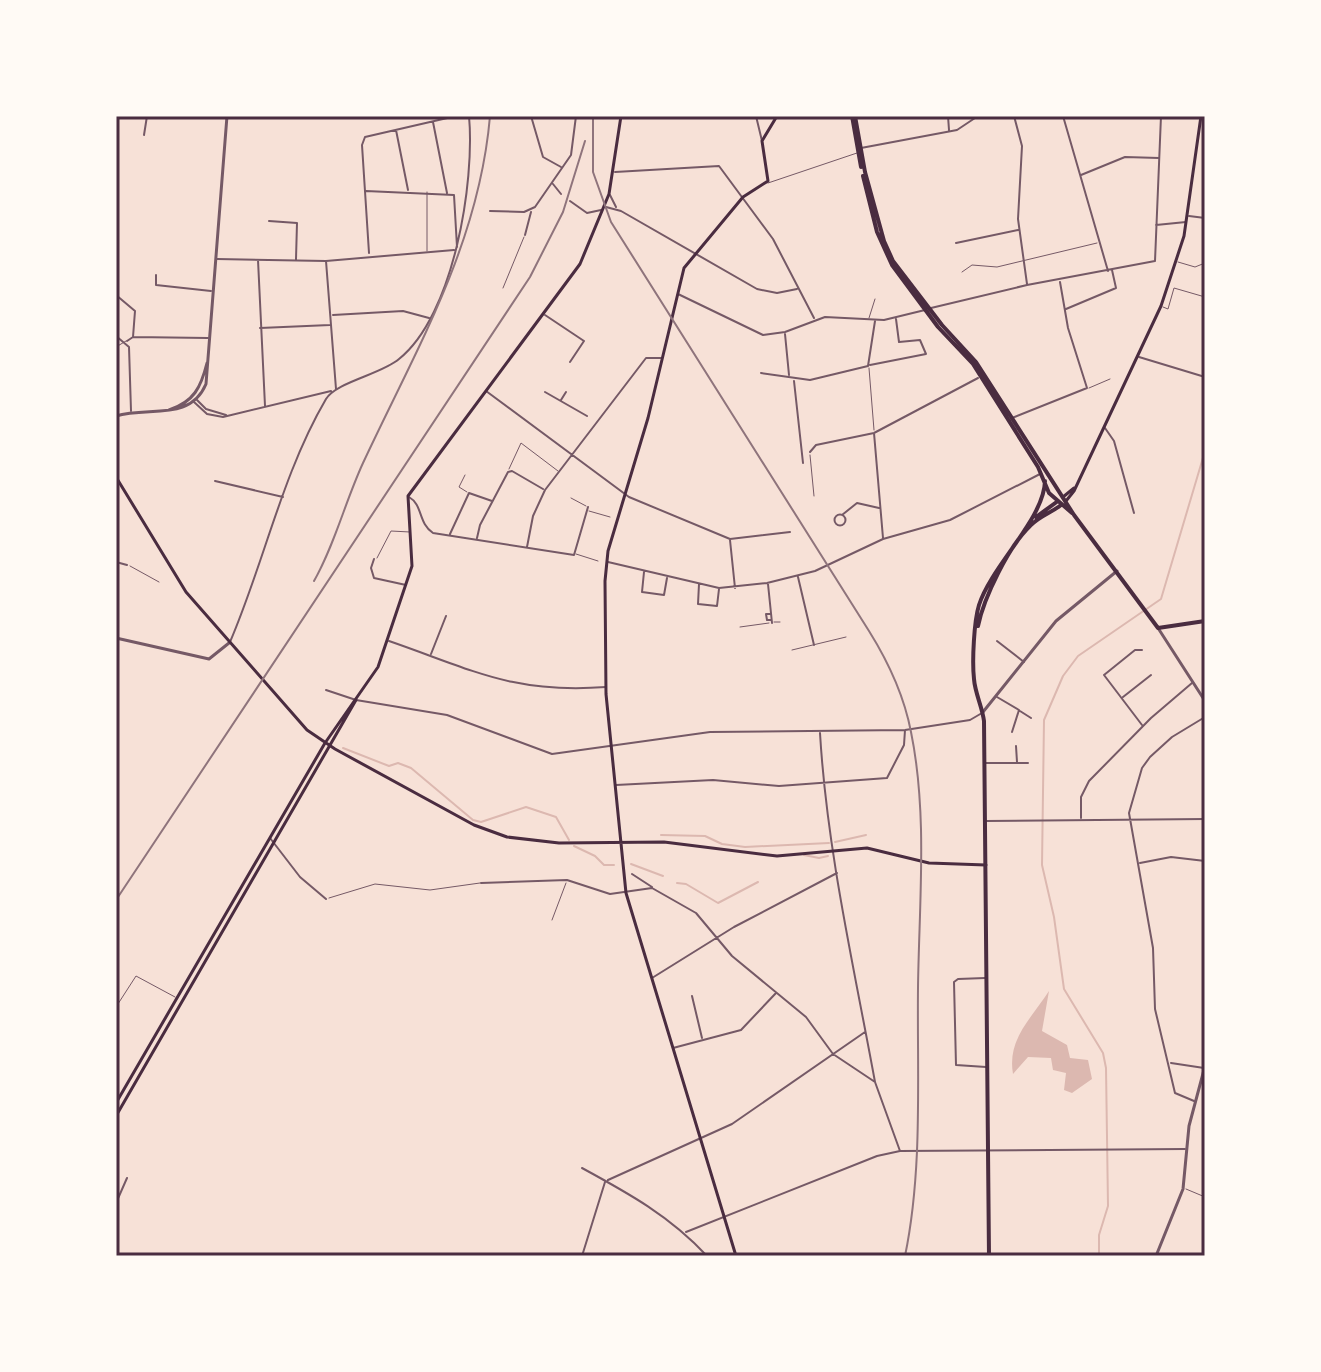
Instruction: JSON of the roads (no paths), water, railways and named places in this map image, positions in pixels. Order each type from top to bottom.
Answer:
[{"type":"main road","points":[[116,1103],[270,837],[378,667],[407,586],[413,553],[406,512],[408,496],[580,264],[609,194],[615,172],[621,116]]},
{"type":"main road","points":[[736,1256],[626,893],[606,687],[606,562],[686,264],[743,197],[765,184],[769,175],[762,141],[777,116]]},
{"type":"main road","points":[[854,116],[858,150],[885,246],[927,309],[982,376],[1062,501],[1118,571],[1158,628],[1205,621]]},
{"type":"main road","points":[[977,632],[987,597],[1023,534],[1076,485],[1139,357],[1161,306],[1187,222],[1201,116]]},
{"type":"main road","points":[[1044,472],[1049,493],[1062,501]]},
{"type":"main road","points":[[116,477],[180,583],[294,716],[327,744],[474,825],[507,837],[559,843],[619,840],[676,843],[767,856],[867,848],[929,863],[986,865]]},
{"type":"main road","points":[[989,1256],[983,712],[973,677],[983,595],[1042,503],[1045,481]]},
{"type":"main road","points":[[1031,520],[1062,501]]},
{"type":"main road","points":[[116,1116],[327,744]]},
{"type":"street","points":[[144,135],[147,116]]},
{"type":"street","points":[[116,416],[131,412],[177,411],[194,400],[202,383],[208,360],[227,116]]},
{"type":"street","points":[[369,255],[365,137],[456,116]]},
{"type":"street","points":[[116,638],[212,659],[229,643],[284,497],[327,396],[400,359],[430,318],[468,209],[469,116]]},
{"type":"street","points":[[531,116],[543,157],[563,167]]},
{"type":"street","points":[[525,235],[531,210],[573,149],[576,116]]},
{"type":"street","points":[[756,116],[762,141]]},
{"type":"street","points":[[948,116],[950,132]]},
{"type":"street","points":[[858,150],[950,132],[978,116]]},
{"type":"street","points":[[1014,116],[1022,146],[1018,185],[1019,230],[1027,285]]},
{"type":"street","points":[[1063,116],[1099,242],[1116,288],[1065,309]]},
{"type":"street","points":[[677,294],[761,335],[785,332],[815,319],[896,318],[1027,285],[1155,261],[1161,116]]},
{"type":"street","points":[[432,121],[447,193]]},
{"type":"street","points":[[396,128],[409,192]]},
{"type":"street","points":[[1080,175],[1125,157],[1159,158]]},
{"type":"street","points":[[615,172],[719,166],[779,250],[815,319]]},
{"type":"street","points":[[552,183],[561,194]]},
{"type":"street","points":[[365,190],[447,193],[455,196],[456,249]]},
{"type":"street","points":[[609,194],[616,208]]},
{"type":"street","points":[[570,201],[590,213],[598,224]]},
{"type":"street","points":[[590,213],[605,207],[616,208],[764,291],[777,293],[798,288]]},
{"type":"street","points":[[490,211],[531,210]]},
{"type":"street","points":[[1188,216],[1205,218]]},
{"type":"street","points":[[269,221],[297,223],[296,260]]},
{"type":"street","points":[[1155,225],[1187,222]]},
{"type":"street","points":[[956,243],[1019,230]]},
{"type":"street","points":[[215,259],[326,261],[456,249]]},
{"type":"street","points":[[258,259],[265,406]]},
{"type":"street","points":[[326,261],[336,390]]},
{"type":"street","points":[[156,275],[156,285],[212,292]]},
{"type":"street","points":[[1009,419],[1087,388],[1060,280]]},
{"type":"street","points":[[116,295],[135,311],[133,337]]},
{"type":"street","points":[[331,315],[403,311],[430,318]]},
{"type":"street","points":[[544,315],[584,341],[570,362]]},
{"type":"street","points":[[761,373],[810,380],[926,354],[920,340],[899,342],[896,318]]},
{"type":"street","points":[[868,366],[875,320]]},
{"type":"street","points":[[259,328],[332,325]]},
{"type":"street","points":[[785,332],[789,377]]},
{"type":"street","points":[[116,336],[126,341],[130,351],[131,412]]},
{"type":"street","points":[[126,341],[133,337],[209,338]]},
{"type":"street","points":[[1139,357],[1205,377]]},
{"type":"street","points":[[527,547],[533,516],[545,490],[598,425],[646,358],[661,358]]},
{"type":"street","points":[[810,452],[816,445],[874,433],[982,376]]},
{"type":"street","points":[[794,380],[803,463]]},
{"type":"street","points":[[194,400],[213,417],[230,416],[336,390]]},
{"type":"street","points":[[485,390],[625,494],[730,539],[790,532]]},
{"type":"street","points":[[545,392],[587,416]]},
{"type":"street","points":[[561,401],[566,392]]},
{"type":"street","points":[[575,407],[579,402]]},
{"type":"street","points":[[592,421],[598,425]]},
{"type":"street","points":[[1104,427],[1114,441],[1134,513]]},
{"type":"street","points":[[874,433],[883,539]]},
{"type":"street","points":[[477,539],[492,501],[510,472],[545,490]]},
{"type":"street","points":[[606,562],[719,588],[767,583],[821,568],[883,539],[950,520],[1044,472]]},
{"type":"street","points":[[215,481],[284,497]]},
{"type":"street","points":[[449,535],[469,493],[492,501]]},
{"type":"street","points":[[408,496],[416,501],[426,528],[449,535],[576,554],[587,508]]},
{"type":"street","points":[[842,515],[857,503],[880,508]]},
{"type":"street","points":[[730,539],[735,588]]},
{"type":"street","points":[[374,559],[371,568],[374,578],[407,586]]},
{"type":"street","points":[[116,562],[127,565]]},
{"type":"street","points":[[326,690],[356,700],[447,715],[546,753],[710,732],[905,730],[970,720],[983,712],[1065,612],[1118,571]]},
{"type":"street","points":[[644,572],[642,592],[646,594],[664,595],[667,577]]},
{"type":"street","points":[[798,576],[814,645]]},
{"type":"street","points":[[767,583],[772,621]]},
{"type":"street","points":[[699,584],[698,604],[717,606],[719,588]]},
{"type":"street","points":[[431,655],[446,616]]},
{"type":"street","points":[[1162,635],[1165,625]]},
{"type":"street","points":[[1158,628],[1205,701]]},
{"type":"street","points":[[388,641],[480,675],[528,687],[606,687]]},
{"type":"street","points":[[997,641],[1024,662]]},
{"type":"street","points":[[1142,650],[1135,650],[1104,675],[1143,726]]},
{"type":"street","points":[[1122,698],[1151,675]]},
{"type":"street","points":[[1081,820],[1081,797],[1089,781],[1143,726],[1193,682]]},
{"type":"street","points":[[996,696],[1031,718]]},
{"type":"street","points":[[1012,732],[1019,710]]},
{"type":"street","points":[[1194,1101],[1177,1097],[1155,1009],[1155,962],[1129,820],[1146,763],[1172,737],[1205,717]]},
{"type":"street","points":[[615,785],[713,780],[779,786],[887,778],[904,745],[905,730]]},
{"type":"street","points":[[820,732],[823,783],[833,849],[875,1082],[900,1151]]},
{"type":"street","points":[[1016,746],[1017,763]]},
{"type":"street","points":[[984,763],[1028,763]]},
{"type":"street","points":[[985,821],[1205,819]]},
{"type":"street","points":[[270,837],[300,877],[326,899]]},
{"type":"street","points":[[1139,863],[1171,857],[1205,861]]},
{"type":"street","points":[[651,979],[735,926],[837,873]]},
{"type":"street","points":[[632,874],[696,913],[732,956],[806,1017],[833,1054],[875,1082]]},
{"type":"street","points":[[481,883],[567,880],[608,894],[652,888]]},
{"type":"street","points":[[986,978],[958,979],[954,982],[956,1065],[987,1067]]},
{"type":"street","points":[[672,1049],[741,1030],[776,993]]},
{"type":"street","points":[[692,996],[703,1039]]},
{"type":"street","points":[[582,1256],[607,1181],[732,1124],[866,1032]]},
{"type":"street","points":[[1156,1256],[1183,1189],[1194,1101],[1205,1067],[1170,1063]]},
{"type":"street","points":[[119,1097],[125,1101]]},
{"type":"street","points":[[686,1232],[877,1156],[900,1151],[1105,1147],[1187,1149]]},
{"type":"street","points":[[582,1168],[686,1232],[707,1256]]},
{"type":"street","points":[[116,1203],[127,1178]]},
{"type":"lane","points":[[765,184],[858,150]]},
{"type":"lane","points":[[427,192],[427,251]]},
{"type":"lane","points":[[503,288],[525,235]]},
{"type":"lane","points":[[962,272],[972,265],[997,267],[1099,242]]},
{"type":"lane","points":[[1175,261],[1195,267],[1205,263]]},
{"type":"lane","points":[[1161,306],[1168,309],[1174,288],[1205,297]]},
{"type":"lane","points":[[869,318],[875,299]]},
{"type":"lane","points":[[116,347],[126,341]]},
{"type":"lane","points":[[868,366],[874,433]]},
{"type":"lane","points":[[1087,388],[1110,379]]},
{"type":"lane","points":[[510,472],[521,443],[560,472]]},
{"type":"lane","points":[[810,452],[814,496]]},
{"type":"lane","points":[[465,475],[459,487],[469,493]]},
{"type":"lane","points":[[571,498],[610,517]]},
{"type":"lane","points":[[374,559],[379,558],[391,531],[410,532]]},
{"type":"lane","points":[[576,554],[598,561]]},
{"type":"lane","points":[[127,565],[159,582]]},
{"type":"lane","points":[[740,627],[780,622]]},
{"type":"lane","points":[[792,650],[846,637]]},
{"type":"lane","points":[[552,920],[567,880]]},
{"type":"lane","points":[[326,899],[370,884],[430,890],[481,883]]},
{"type":"lane","points":[[116,1007],[136,976],[177,998]]},
{"type":"lane","points":[[1198,1086],[1205,1088]]},
{"type":"lane","points":[[1183,1189],[1205,1197]]},
{"type":"waterway","points":[[1099,1256],[1099,1235],[1108,1206],[1106,1068],[1103,1053],[1064,989],[1054,917],[1042,865],[1044,720],[1063,676],[1078,656],[1161,599],[1205,451]]},
{"type":"waterway","points":[[343,748],[389,766],[398,763],[411,768],[473,820],[481,822],[526,807],[556,817],[569,840]]},
{"type":"waterway","points":[[661,835],[705,836],[722,844],[745,847],[829,843]]},
{"type":"waterway","points":[[835,842],[866,835]]},
{"type":"waterway","points":[[574,846],[595,856],[604,865],[614,865]]},
{"type":"waterway","points":[[804,855],[828,856]]},
{"type":"waterway","points":[[631,864],[663,876]]},
{"type":"waterway","points":[[677,883],[686,884],[718,903],[758,882]]},
{"type":"railway","points":[[314,581],[363,463],[424,337],[459,252],[484,163],[490,116]]},
{"type":"railway","points":[[593,116],[593,172],[611,222],[876,643],[895,680],[908,718],[919,795],[921,860],[917,1156],[905,1256]]},
{"type":"railway","points":[[116,900],[530,277],[563,212],[585,141]]}]
